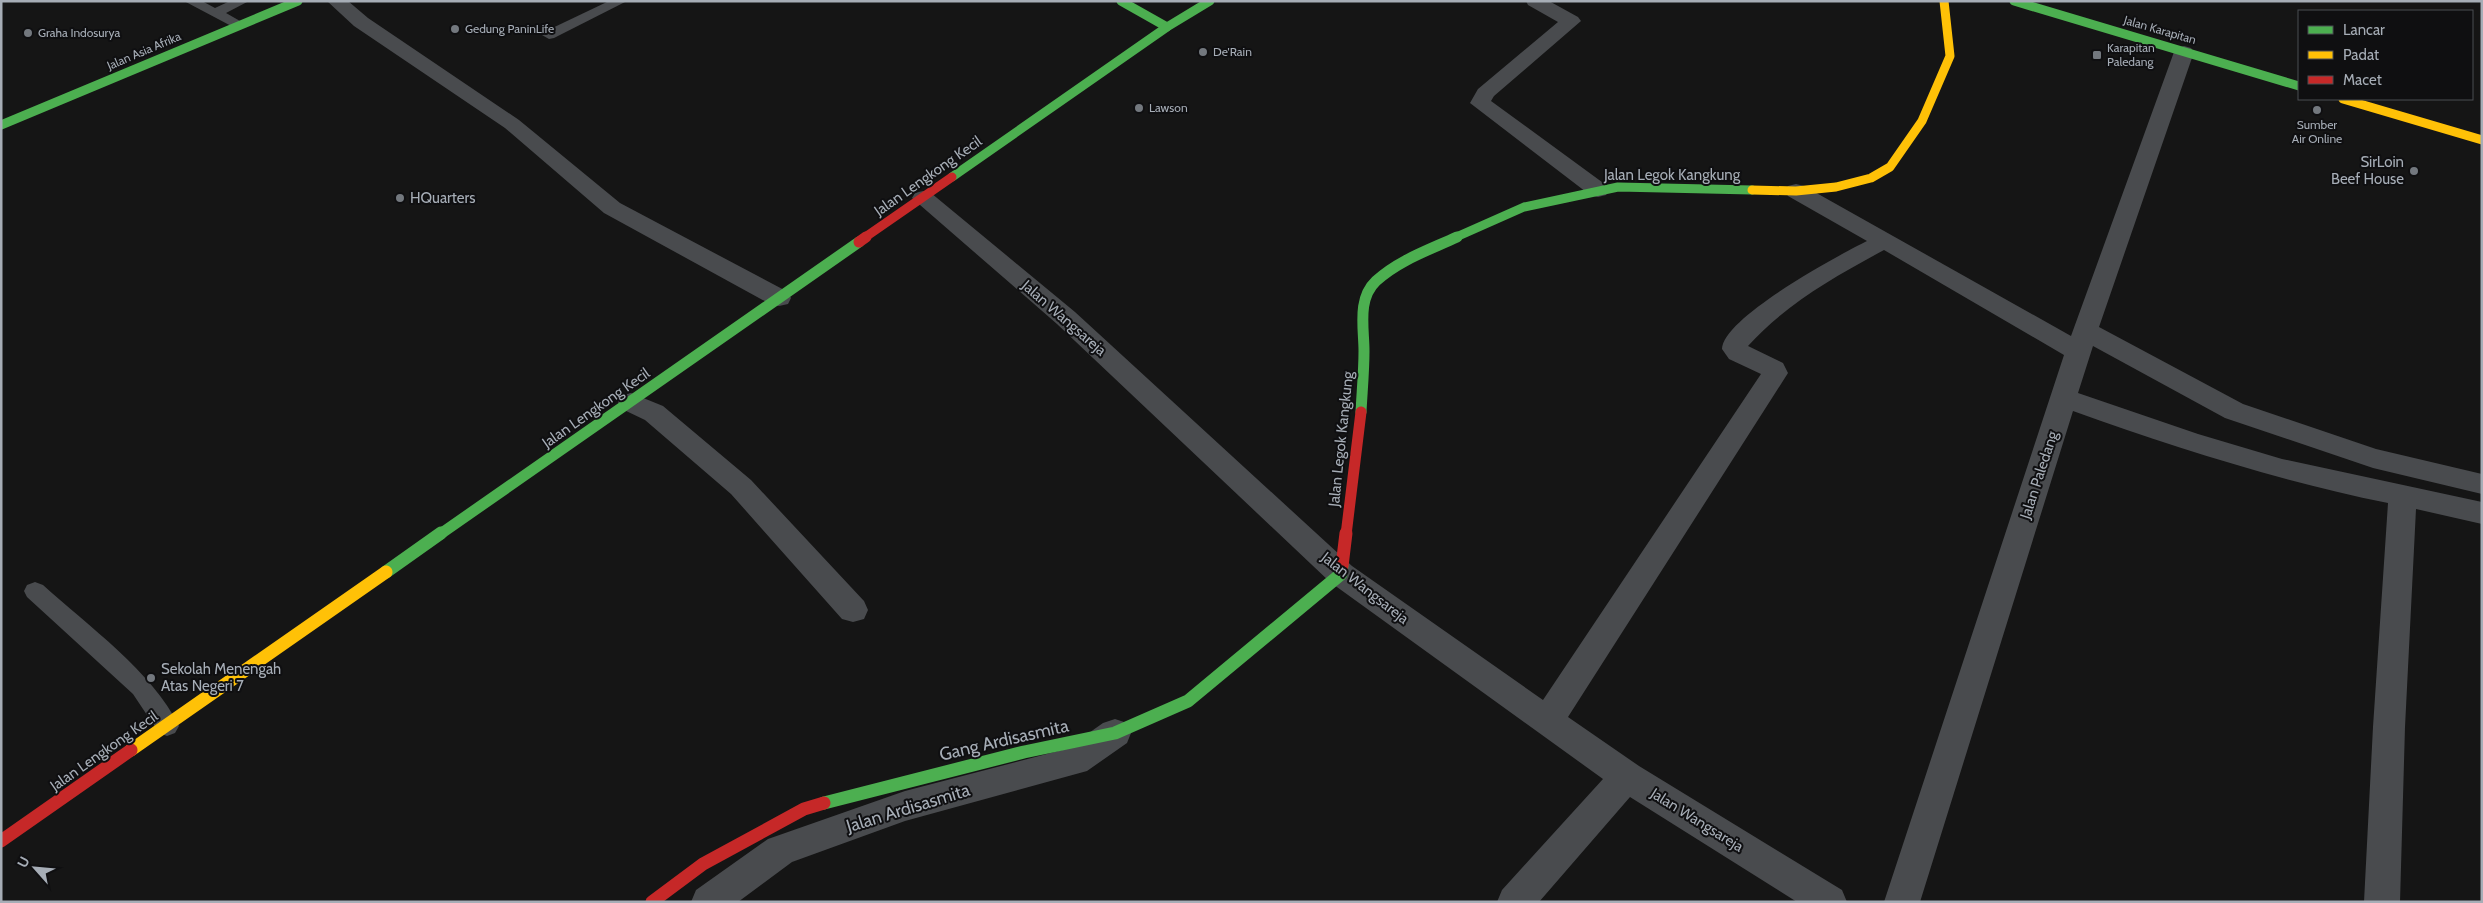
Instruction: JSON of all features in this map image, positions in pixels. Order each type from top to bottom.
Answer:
[{"type":"main road","name":"Jalan Asia Afrika","points":[[1,125],[298,1]]},
{"type":"main road","points":[[1121,1],[1167,27]]},
{"type":"main road","name":"Jalan Lengkong Kecil","points":[[1,841],[1167,27],[1210,1]]},
{"type":"main road","name":"Jalan Legok Kangkung","points":[[1342,574],[1361,411],[1364,350],[1362,317],[1368,295],[1375,282],[1400,263],[1524,207],[1598,190],[1618,187],[1796,191],[1836,187],[1871,178],[1890,167],[1901,154],[1922,121],[1950,56],[1944,1]]},
{"type":"main road","name":"Jalan Karapitan","points":[[2014,1],[2073,14],[2184,52],[2298,86]]},
{"type":"main road","points":[[2347,100],[2482,140]]},
{"type":"main road","name":"Gang Ardisasmita","points":[[652,902],[703,864],[804,810],[876,788],[1024,752],[1115,733],[1188,701],[1342,574]]},
{"type":"street","points":[[336,1],[360,22],[512,124],[612,208],[779,298]]},
{"type":"street","points":[[1535,1],[1571,22],[1484,93],[1480,103],[1598,190]]},
{"type":"street","name":"Jalan Paledang","points":[[1902,902],[2082,342],[2184,52]]},
{"type":"street","points":[[1796,191],[2032,324],[2082,342],[2234,411],[2373,458],[2482,484]]},
{"type":"street","name":"Jalan Wangsareja","points":[[923,198],[1066,318],[1342,574],[1627,777],[1829,902]]},
{"type":"street","points":[[1547,721],[1775,372],[1774,368],[1738,352],[1734,349],[1735,344],[1778,302],[1825,272],[1884,241]]},
{"type":"street","points":[[2064,398],[2226,453],[2314,477],[2403,494],[2482,513]]},
{"type":"street","points":[[631,402],[654,413],[741,487],[853,610]]},
{"type":"street","points":[[2382,902],[2389,727],[2403,494]]},
{"type":"street","name":"Jalan Ardisasmita","points":[[708,902],[780,850],[905,806],[1075,761],[1115,733]]},
{"type":"street","points":[[1515,902],[1627,777]]},
{"type":"lane","points":[[191,1],[240,25]]},
{"type":"lane","points":[[214,13],[242,1]]},
{"type":"lane","points":[[550,35],[620,1]]},
{"type":"lane","points":[[35,590],[141,687],[167,726]]},
{"type":"traffic: fast","points":[[1,125],[298,1]]},
{"type":"traffic: fast","points":[[1121,1],[1167,27]]},
{"type":"traffic: fast","points":[[952,177],[1167,27],[1210,1]]},
{"type":"traffic: fast","points":[[2014,1],[2298,86]]},
{"type":"traffic: fast","points":[[1361,412],[1364,350],[1362,317],[1367,295],[1375,282],[1400,263],[1524,207],[1618,187],[1752,190]]},
{"type":"traffic: fast","points":[[386,572],[859,242]]},
{"type":"traffic: fast","points":[[824,803],[1024,752],[1115,733],[1188,701],[1341,574],[1342,566]]},
{"type":"traffic: slow","points":[[1752,190],[1796,191],[1836,187],[1871,178],[1890,167],[1922,121],[1950,56],[1944,1]]},
{"type":"traffic: slow","points":[[2346,100],[2482,140]]},
{"type":"traffic: slow","points":[[131,750],[386,572]]},
{"type":"traffic: jam","points":[[859,242],[952,177]]},
{"type":"traffic: jam","points":[[1342,566],[1361,412]]},
{"type":"traffic: jam","points":[[1,841],[131,750]]},
{"type":"traffic: jam","points":[[652,902],[703,864],[804,809],[824,803]]},
{"type":"place","name":"Gedung PaninLife","points":[[455,29]]},
{"type":"place","name":"Graha Indosurya","points":[[28,33]]},
{"type":"place","name":"De'Rain","points":[[1203,52]]},
{"type":"place","name":"Karapitan Paledang","points":[[2097,55]]},
{"type":"place","name":"Lawson","points":[[1139,108]]},
{"type":"place","name":"Sumber Air Online","points":[[2317,110]]},
{"type":"place","name":"SirLoin Beef House","points":[[2414,171]]},
{"type":"place","name":"HQuarters","points":[[400,198]]},
{"type":"place","name":"Sekolah Menengah Atas Negeri 7","points":[[151,678]]}]
